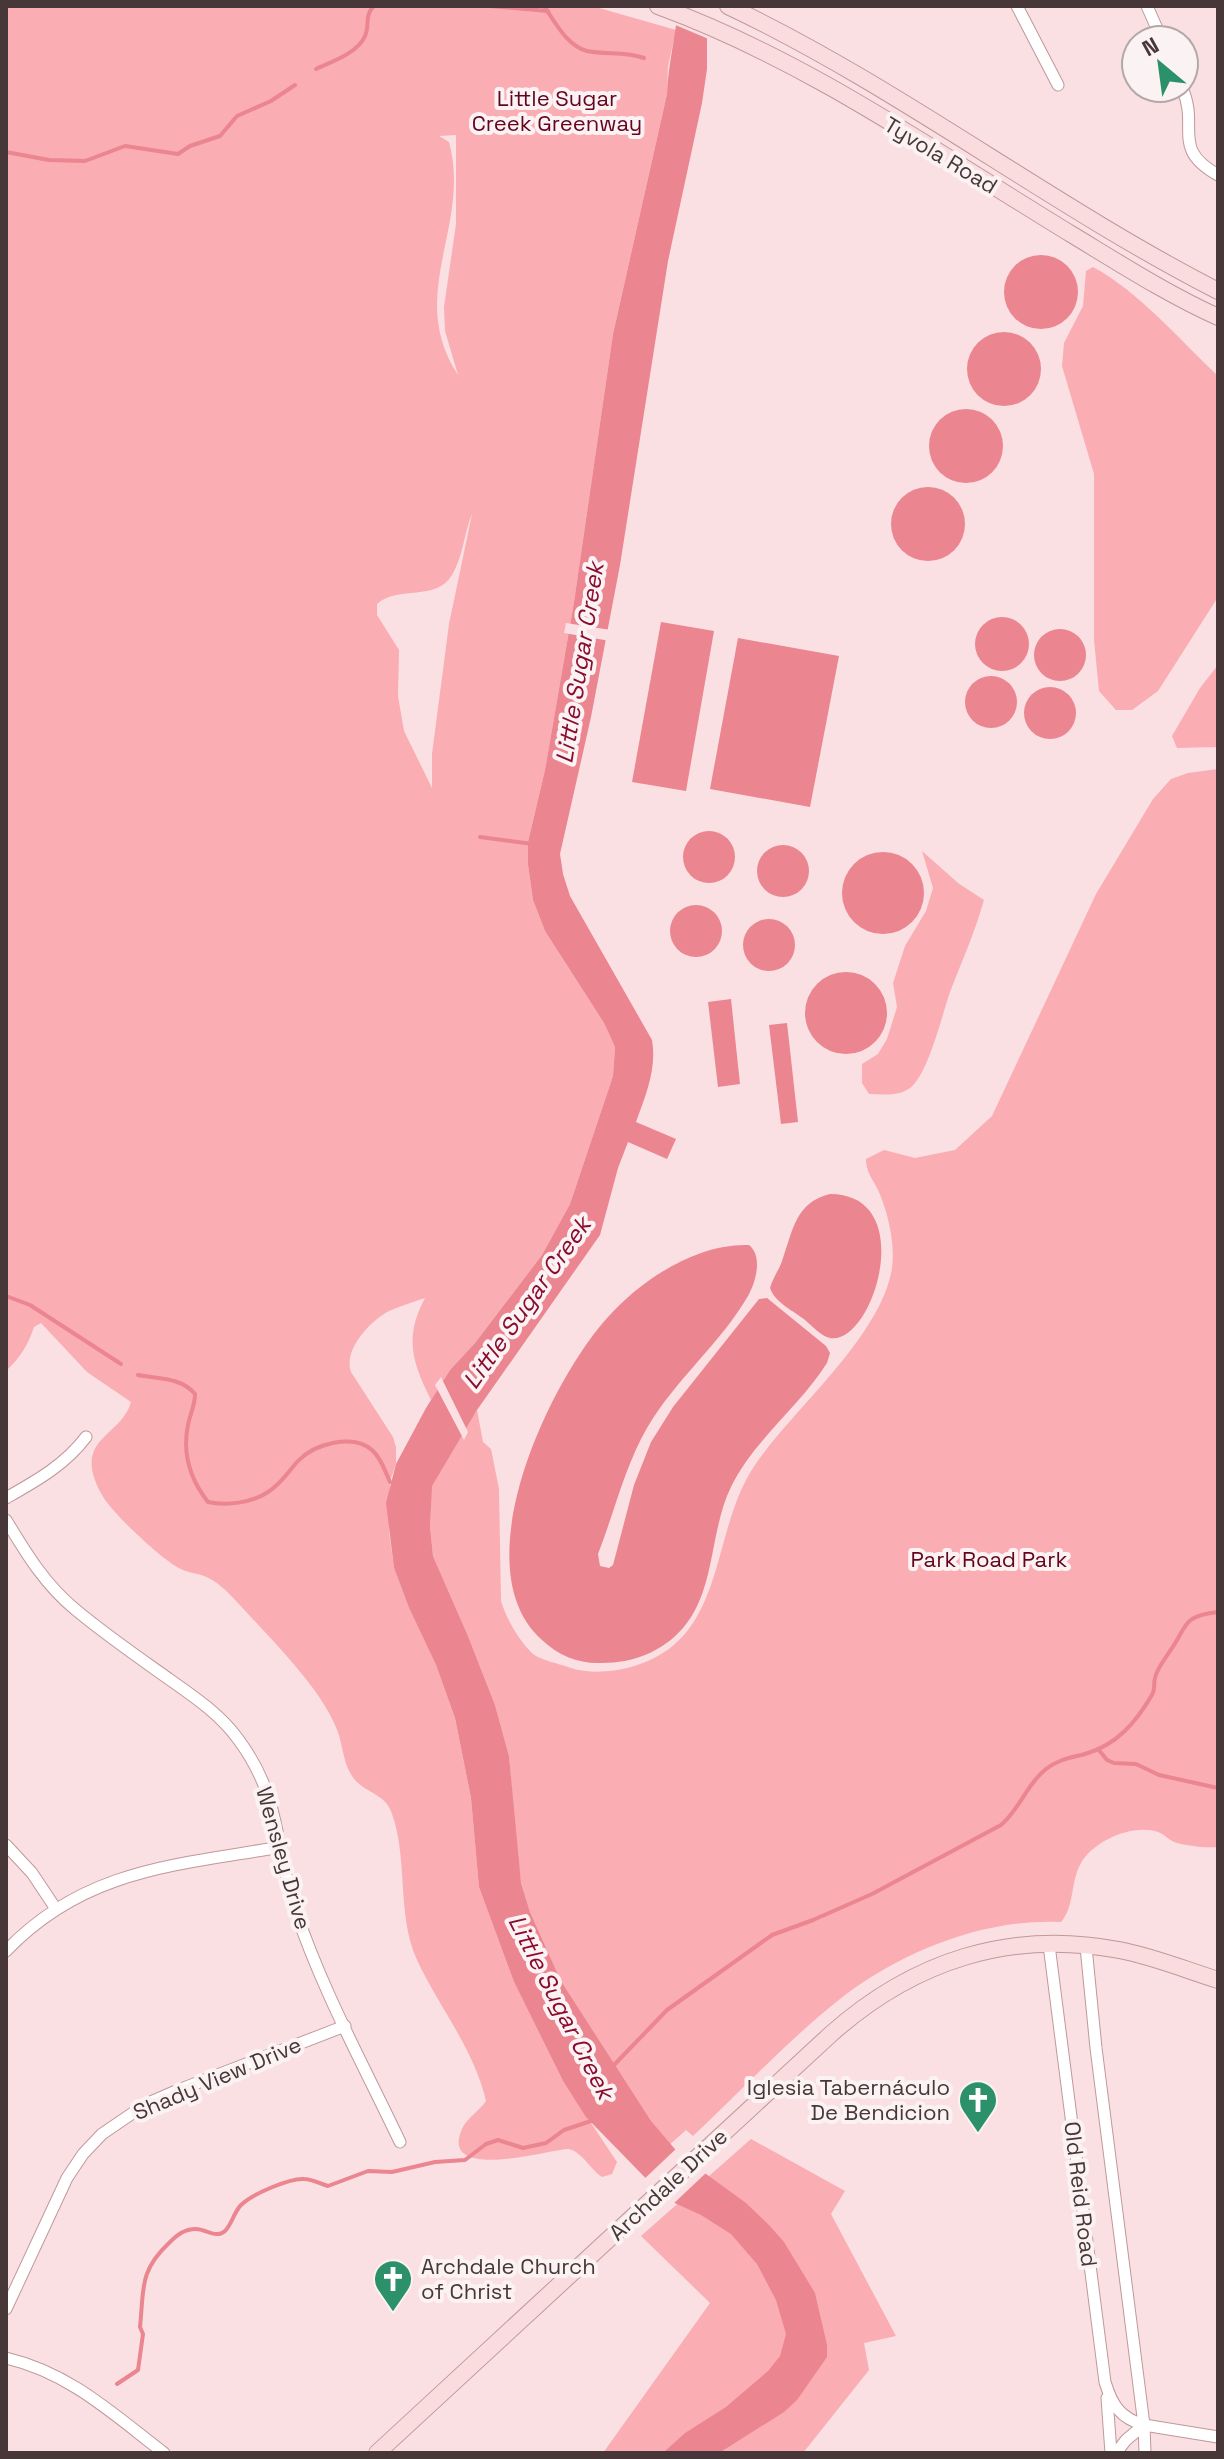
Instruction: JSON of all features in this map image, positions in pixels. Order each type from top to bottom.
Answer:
[{"type":"main road","name":"Tyvola Road","points":[[658,6],[745,41],[844,95],[1135,273],[1218,317]]},
{"type":"main road","name":"Tyvola Road","points":[[728,6],[820,53],[1111,231],[1218,291]]},
{"type":"main road","name":"Archdale Drive","points":[[377,2453],[844,2022],[887,1990],[930,1967],[974,1953],[1014,1946],[1118,1950],[1218,1980]]},
{"type":"street","points":[[1017,6],[1058,85]]},
{"type":"street","points":[[1188,104],[1192,153],[1202,166],[1218,175]]},
{"type":"street","points":[[6,1498],[57,1467],[86,1437]]},
{"type":"street","name":"Wensley Drive","points":[[6,1520],[41,1576],[74,1609],[197,1699],[235,1735],[264,1783],[274,1810],[295,1908],[345,2026],[400,2142]]},
{"type":"street","points":[[6,1845],[32,1873],[56,1909]]},
{"type":"street","points":[[6,1951],[26,1931],[56,1909],[112,1880],[145,1870],[281,1847]]},
{"type":"street","name":"Old Reid Road","points":[[1049,1945],[1109,2395],[1120,2413],[1144,2425],[1218,2437]]},
{"type":"street","name":"Old Reid Road","points":[[1086,1947],[1144,2425]]},
{"type":"street","name":"Shady View Drive","points":[[6,2309],[67,2178],[83,2154],[102,2134],[146,2104],[345,2026]]},
{"type":"street","points":[[6,2358],[50,2371],[73,2383],[164,2453]]},
{"type":"street","points":[[1105,2382],[1114,2453]]},
{"type":"street","points":[[1114,2453],[1144,2425]]},
{"type":"street","points":[[1144,2425],[1145,2453]]},
{"type":"green space","name":"Little Sugar Creek Greenway","points":[[6,6],[592,6],[676,30],[668,66],[667,94],[613,334],[574,602],[545,770],[528,842],[533,900],[545,931],[604,1023],[615,1047],[613,1076],[570,1204],[542,1255],[475,1343],[450,1370],[431,1400],[413,1349],[414,1325],[425,1298],[389,1311],[374,1322],[354,1346],[350,1363],[351,1372],[393,1437],[396,1447],[396,1464],[390,1481],[389,1532],[394,1568],[455,1718],[471,1798],[479,1887],[514,1982],[563,2081],[617,2162],[612,2174],[602,2177],[569,2149],[524,2157],[482,2159],[467,2155],[459,2146],[464,2125],[486,2101],[473,2064],[417,1960],[411,1942],[404,1905],[400,1848],[388,1805],[352,1776],[338,1731],[327,1710],[304,1677],[263,1630],[218,1584],[173,1565],[151,1547],[126,1524],[102,1495],[94,1476],[94,1450],[126,1414],[131,1402],[87,1372],[41,1323],[34,1327],[23,1351],[6,1371]],"holes":[[[456,135],[456,224],[444,307],[445,331],[458,375],[443,345],[437,316],[438,288],[453,202],[454,173],[449,142],[439,136]],[[472,514],[449,624],[432,754],[432,788],[404,731],[398,696],[399,650],[377,615],[377,604],[395,595],[427,591],[445,583],[459,561]]]},
{"type":"green space","points":[[1093,267],[1126,289],[1218,376],[1218,597],[1158,691],[1132,710],[1116,710],[1099,691],[1094,640],[1094,474],[1062,366],[1064,343],[1083,306],[1086,271]]},
{"type":"green space","points":[[1218,665],[1218,747],[1177,748],[1172,736],[1200,688]]},
{"type":"green space","name":"Park Road Park","points":[[1218,769],[1218,1847],[1179,1843],[1148,1830],[1126,1832],[1104,1841],[1081,1863],[1068,1909],[1061,1922],[1004,1925],[976,1931],[947,1940],[894,1964],[868,1979],[826,2011],[693,2136],[686,2130],[667,2147],[561,1981],[530,1912],[517,1855],[509,1756],[495,1705],[433,1556],[431,1486],[477,1410],[483,1442],[491,1449],[499,1489],[501,1601],[518,1636],[535,1655],[578,1670],[616,1670],[663,1653],[685,1634],[701,1609],[740,1492],[755,1465],[854,1346],[885,1294],[892,1268],[892,1241],[884,1205],[866,1159],[884,1150],[915,1158],[955,1150],[992,1116],[1096,894],[1153,799],[1171,779]]},
{"type":"green space","points":[[922,851],[958,883],[984,900],[923,1071],[905,1091],[869,1094],[862,1083],[862,1064],[878,1054],[887,1039],[897,1007],[893,983],[905,946],[926,911],[933,888]]},
{"type":"green space","points":[[751,2139],[845,2191],[831,2214],[896,2336],[864,2343],[869,2370],[803,2453],[603,2453],[710,2303],[641,2236]]},
{"type":"water","name":"Little Sugar Creek","points":[[678,6],[707,34],[707,69],[668,261],[620,565],[591,717],[560,854],[570,896],[652,1040],[652,1071],[636,1122],[676,1139],[667,1159],[628,1142],[600,1235],[477,1410],[432,1486],[430,1526],[433,1556],[495,1705],[509,1756],[521,1883],[530,1912],[561,1981],[651,2121],[680,2155],[746,2203],[769,2225],[784,2242],[815,2293],[827,2357],[797,2400],[784,2412],[719,2453],[663,2453],[685,2433],[726,2407],[768,2371],[780,2356],[786,2334],[776,2300],[757,2264],[731,2234],[701,2215],[666,2199],[586,2117],[563,2081],[514,1982],[479,1887],[471,1798],[455,1718],[394,1568],[386,1503],[396,1464],[426,1408],[450,1370],[475,1343],[542,1255],[570,1204],[613,1076],[615,1047],[604,1023],[545,931],[533,900],[528,842],[545,770],[574,602],[613,334],[667,94]]},
{"type":"water","points":[[1034,255],[1048,255],[1062,261],[1072,271],[1078,292],[1072,313],[1062,323],[1048,329],[1034,329],[1020,323],[1010,313],[1004,299],[1004,285],[1010,271],[1020,261]]},
{"type":"water","points":[[997,332],[1011,332],[1025,338],[1035,348],[1041,369],[1035,390],[1025,400],[1011,406],[997,406],[983,400],[973,390],[967,376],[967,362],[973,348],[983,338]]},
{"type":"water","points":[[959,409],[973,409],[987,415],[997,425],[1003,446],[997,467],[987,477],[973,483],[959,483],[945,477],[935,467],[929,453],[929,439],[935,425],[945,415]]},
{"type":"water","points":[[921,487],[935,487],[949,493],[959,503],[965,524],[959,545],[949,555],[935,561],[921,561],[907,555],[897,545],[891,531],[891,517],[897,503],[907,493]]},
{"type":"water","points":[[1002,617],[1013,619],[1021,625],[1027,633],[1027,655],[1021,663],[1013,669],[1002,671],[991,669],[983,663],[977,655],[975,644],[977,633],[983,625],[991,619]]},
{"type":"water","points":[[661,622],[714,631],[686,791],[632,782]]},
{"type":"water","points":[[1060,629],[1079,636],[1086,655],[1079,674],[1060,681],[1041,674],[1034,655],[1041,636]]},
{"type":"water","points":[[738,638],[839,656],[810,807],[710,789]]},
{"type":"water","points":[[991,676],[1010,683],[1017,702],[1010,721],[991,728],[972,721],[965,702],[972,683]]},
{"type":"water","points":[[1050,687],[1069,694],[1076,713],[1069,732],[1050,739],[1031,732],[1024,713],[1031,694]]},
{"type":"water","points":[[709,831],[727,839],[735,857],[727,875],[709,883],[691,875],[683,857],[691,839]]},
{"type":"water","points":[[783,845],[801,853],[809,871],[801,889],[783,897],[765,889],[757,871],[765,853]]},
{"type":"water","points":[[875,852],[891,852],[906,859],[917,870],[924,893],[921,909],[912,922],[891,934],[875,934],[860,927],[849,916],[842,901],[842,885],[849,870],[860,859]]},
{"type":"water","points":[[696,905],[714,913],[722,931],[714,949],[696,957],[678,949],[670,931],[678,913]]},
{"type":"water","points":[[769,919],[787,927],[795,945],[787,963],[769,971],[751,963],[743,945],[751,927]]},
{"type":"water","points":[[838,972],[854,972],[869,979],[880,990],[887,1013],[884,1029],[875,1042],[854,1054],[838,1054],[823,1047],[812,1036],[805,1021],[805,1005],[812,990],[823,979]]},
{"type":"water","points":[[731,999],[740,1084],[718,1087],[708,1002]]},
{"type":"water","points":[[787,1023],[798,1122],[781,1124],[769,1025]]},
{"type":"water","points":[[830,1194],[858,1201],[874,1218],[881,1242],[880,1269],[873,1296],[861,1319],[846,1334],[830,1338],[780,1302],[770,1288],[803,1210],[810,1203]]},
{"type":"water","points":[[749,1245],[757,1262],[751,1290],[737,1313],[647,1428],[626,1474],[598,1554],[600,1566],[609,1568],[613,1565],[634,1485],[651,1442],[673,1407],[759,1299],[767,1298],[826,1346],[830,1353],[827,1363],[752,1454],[731,1487],[719,1523],[707,1579],[694,1613],[683,1628],[666,1644],[636,1658],[594,1663],[570,1658],[542,1640],[519,1608],[510,1568],[512,1523],[522,1476],[540,1429],[561,1385],[585,1347],[621,1303],[653,1277],[690,1257],[729,1246]]},
{"type":"pier","points":[[674,6],[715,6],[711,40],[673,24]]},
{"type":"pier","points":[[566,623],[611,630],[610,641],[564,633]]},
{"type":"pier","points":[[441,1377],[468,1432],[464,1440],[435,1385]]},
{"type":"pier","points":[[678,2147],[707,2172],[671,2206],[642,2181]]},
{"type":"waterway","points":[[316,69],[344,56],[362,42],[369,13],[374,6]]},
{"type":"waterway","points":[[490,6],[548,11]]},
{"type":"waterway","points":[[544,6],[562,33],[580,48],[644,58]]},
{"type":"waterway","points":[[6,152],[49,160],[85,161],[125,146],[178,154],[190,146],[220,136],[237,116],[271,101],[295,85]]},
{"type":"waterway","points":[[480,837],[533,844]]},
{"type":"waterway","points":[[6,1296],[30,1305],[121,1364]]},
{"type":"waterway","points":[[138,1375],[183,1384],[195,1394],[186,1436],[187,1456],[196,1484],[208,1502],[239,1503],[262,1496],[305,1455],[334,1443],[355,1442],[372,1450],[390,1482]]},
{"type":"waterway","name":"Little Sugar Creek","points":[[613,2066],[667,2010],[772,1935],[872,1894],[1001,1825],[1046,1769],[1107,1745],[1124,1731],[1152,1695],[1157,1671],[1187,1624],[1197,1616],[1218,1612]]},
{"type":"waterway","points":[[1098,1749],[1114,1763],[1136,1764],[1159,1775],[1218,1788]]},
{"type":"waterway","points":[[117,2384],[138,2370],[143,2334],[140,2327],[143,2291],[148,2272],[159,2253],[181,2233],[196,2229],[222,2233],[246,2201],[290,2181],[307,2179],[328,2186],[368,2171],[392,2172],[435,2162],[465,2160],[486,2144],[498,2140],[523,2148],[546,2143],[564,2130],[594,2120]]},
{"type":"place","name":"Iglesia Tabernáculo De Bendicion","points":[[978,2134]]},
{"type":"place","name":"Archdale Church of Christ","points":[[393,2313]]}]
